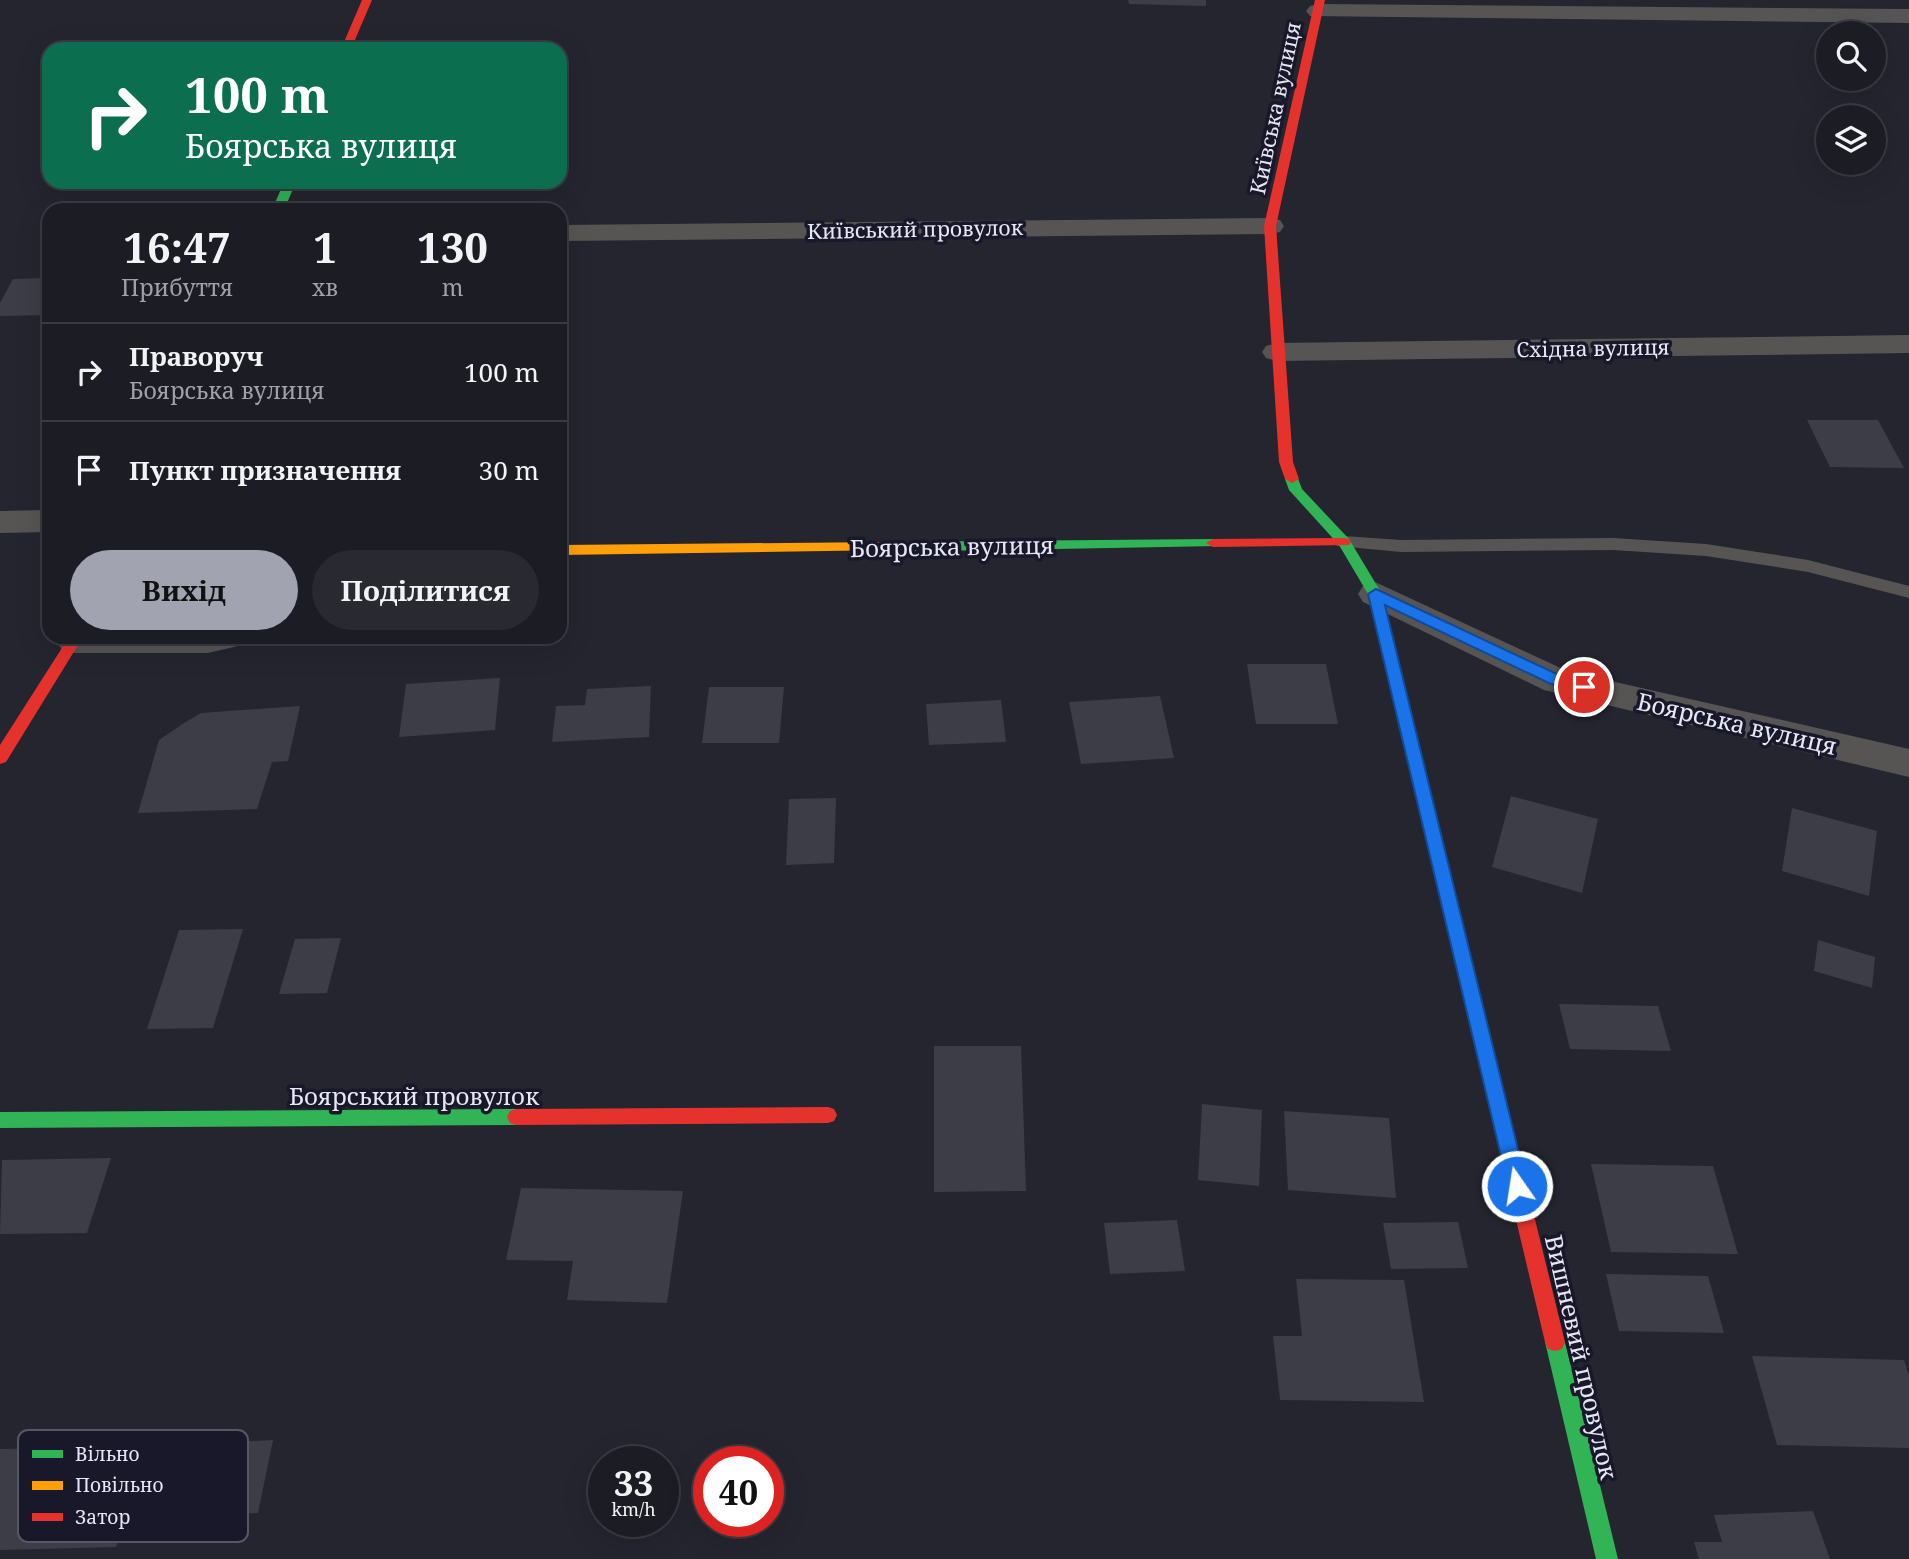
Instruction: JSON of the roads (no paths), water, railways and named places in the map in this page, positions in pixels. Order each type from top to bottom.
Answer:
[{"type":"street","points":[[349,42],[367,0]]},
{"type":"street","points":[[1319,6],[1909,16]]},
{"type":"street","name":"Київська вулиця","points":[[1277,352],[1270,226],[1319,6]]},
{"type":"street","name":"Київський провулок","points":[[567,233],[1270,226]]},
{"type":"street","name":"Східна вулиця","points":[[1277,352],[1909,344]]},
{"type":"street","name":"Вишневий провулок","points":[[1277,352],[1286,462],[1296,491],[1344,542],[1376,594],[1607,1559]]},
{"type":"street","points":[[0,522],[42,522]]},
{"type":"street","name":"Боярська вулиця","points":[[567,550],[1344,542]]},
{"type":"street","name":"Боярська вулиця","points":[[1376,594],[1557,681],[1909,763]]},
{"type":"street","points":[[0,758],[73,644]]},
{"type":"street","name":"Боярський провулок","points":[[0,1120],[828,1115]]},
{"type":"lane","points":[[1344,542],[1401,546],[1613,544],[1706,550],[1808,566],[1909,592]]}]
